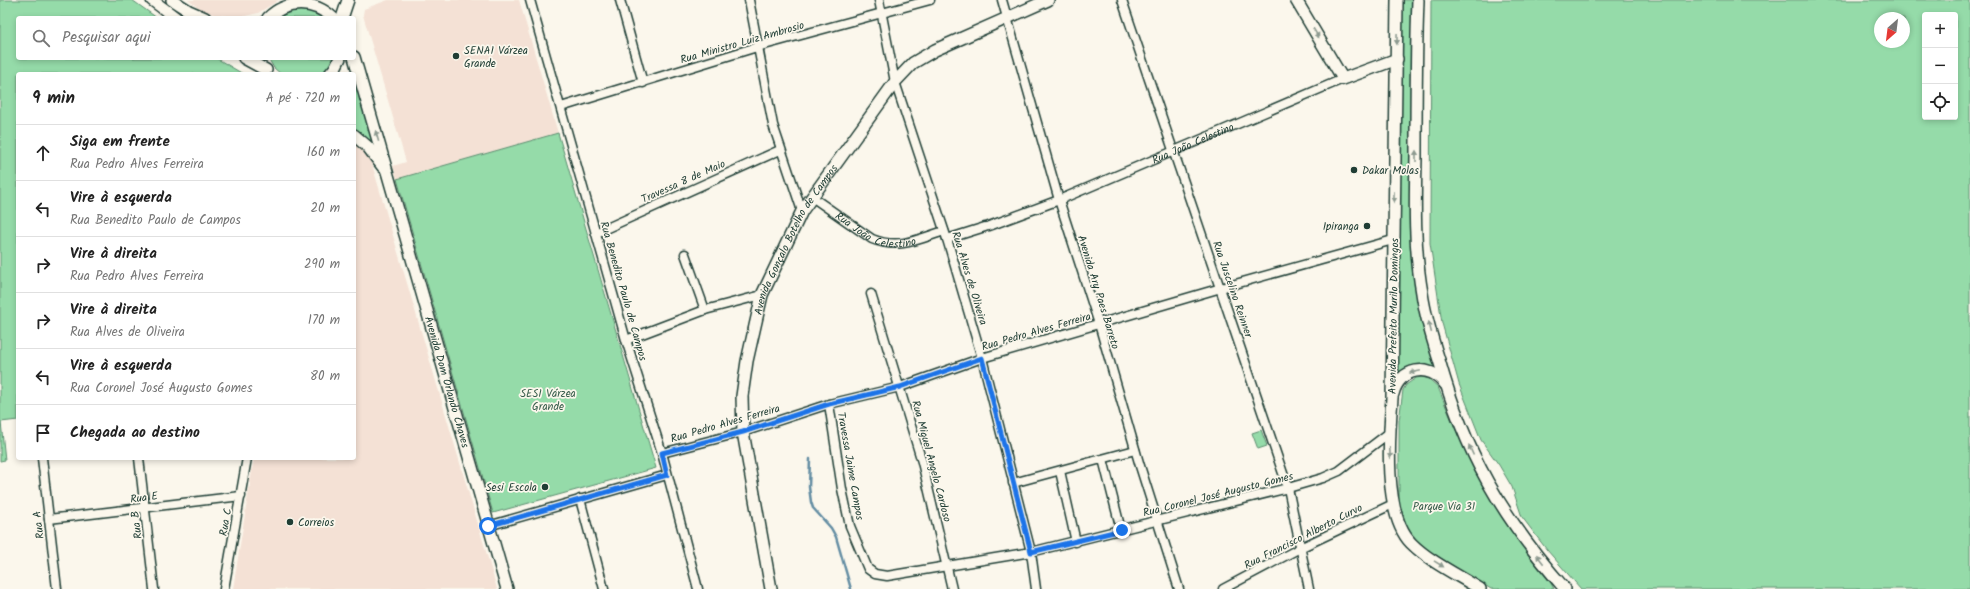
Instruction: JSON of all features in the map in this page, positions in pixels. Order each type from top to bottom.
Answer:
[{"type":"main road","points":[[152,0],[173,16]]},
{"type":"main road","points":[[172,0],[189,11],[200,16]]},
{"type":"main road","points":[[343,16],[348,0]]},
{"type":"main road","name":"Avenida Gonçalo Botelho de Campos","points":[[771,589],[743,432],[742,396],[747,361],[762,295],[802,210],[895,82],[913,63],[935,50],[1048,0]]},
{"type":"main road","points":[[1296,0],[1343,79]]},
{"type":"main road","name":"Avenida Prefeito Murilo Domingos","points":[[1397,0],[1392,398],[1389,433],[1393,504],[1401,529],[1417,548],[1480,589]]},
{"type":"main road","name":"Avenida Prefeito Murilo Domingos","points":[[1418,0],[1415,232],[1422,293],[1446,386],[1464,436],[1493,493],[1516,528],[1565,589]]},
{"type":"main road","points":[[270,15],[286,3],[304,3],[314,5],[330,16]]},
{"type":"main road","name":"Rua João Celestino","points":[[1343,79],[1396,59]]},
{"type":"main road","points":[[247,60],[268,72]]},
{"type":"main road","points":[[261,60],[268,72]]},
{"type":"main road","points":[[332,72],[339,60]]},
{"type":"main road","name":"Avenida Dom Orlando Chaves","points":[[355,60],[507,589]]},
{"type":"main road","name":"Avenida Dom Orlando Chaves","points":[[356,136],[368,146],[388,175]]},
{"type":"main road","points":[[1392,398],[1399,381],[1407,374],[1416,371],[1433,373],[1440,378],[1446,386]]},
{"type":"main road","points":[[1555,578],[1558,589]]},
{"type":"street","name":"Rua Benedito Paulo de Campos","points":[[530,0],[626,340],[662,453],[698,589]]},
{"type":"street","points":[[620,0],[643,83]]},
{"type":"street","points":[[749,0],[773,125],[780,150],[802,210]]},
{"type":"street","name":"Rua Alves de Oliveira","points":[[879,0],[895,82],[946,235],[982,358],[1031,552],[1036,589]]},
{"type":"street","name":"Rua Ministro Luiz Ambrosio","points":[[561,107],[757,47],[930,0]]},
{"type":"street","name":"Avenida Ary Paes Barreto","points":[[1002,0],[1135,450],[1179,589]]},
{"type":"street","name":"Rua Juscelino Reinner","points":[[1122,0],[1288,488],[1309,589]]},
{"type":"street","name":"Rua João Celestino","points":[[812,196],[872,240],[881,243],[895,245],[906,244],[987,227],[1060,200],[1343,79]]},
{"type":"street","name":"Travessa 8 de Maio","points":[[596,233],[780,150]]},
{"type":"street","name":"Rua Pedro Alves Ferreira","points":[[662,453],[743,432],[829,404],[900,387],[982,358],[1221,288],[1393,240]]},
{"type":"street","points":[[685,254],[705,310]]},
{"type":"street","name":"Rua Miguel Angelo Cardoso","points":[[871,294],[922,462],[952,589]]},
{"type":"street","points":[[626,340],[705,310],[762,295]]},
{"type":"street","name":"Travessa Jaime Campos","points":[[829,404],[842,489],[850,526],[868,569],[875,574]]},
{"type":"street","name":"Rua Coronel José Augusto Gomes","points":[[875,574],[887,576],[1031,552],[1288,488],[1323,478],[1339,471],[1389,433]]},
{"type":"street","points":[[1013,483],[1135,450]]},
{"type":"street","points":[[1103,459],[1122,530]]},
{"type":"street","name":"Rua A","points":[[42,460],[57,589]]},
{"type":"street","name":"Rua B","points":[[139,460],[154,589]]},
{"type":"street","name":"Rua C","points":[[224,589],[247,460]]},
{"type":"street","points":[[1060,471],[1076,542]]},
{"type":"street","points":[[488,526],[667,475]]},
{"type":"street","name":"Rua E","points":[[49,519],[241,496]]},
{"type":"street","points":[[580,499],[604,589]]},
{"type":"street","name":"Rua Francisco Alberto Curvo","points":[[1223,589],[1300,548],[1393,504]]},
{"type":"shaded area","points":[[188,0],[279,0],[258,13],[245,16],[215,15],[202,10]]},
{"type":"shaded area","name":"SENAI Várzea Grande","points":[[388,0],[519,0],[558,133],[397,179],[393,166],[406,162],[363,15],[364,9]]},
{"type":"shaded area","points":[[356,140],[369,154],[497,589],[233,589],[254,460],[356,460]]},
{"type":"green space","points":[[0,0],[132,0],[154,16],[16,16],[16,60],[219,60],[240,72],[16,72],[16,420],[1,422],[5,460],[0,461]]},
{"type":"green space","points":[[1402,0],[1414,0],[1424,328],[1436,369],[1416,365],[1407,367],[1398,373]]},
{"type":"green space","points":[[1431,0],[1970,0],[1970,589],[1581,589],[1547,550],[1522,517],[1512,487],[1499,465],[1481,440],[1459,384],[1442,323],[1430,243]]},
{"type":"green space","points":[[303,9],[315,11],[323,16],[280,16],[291,10]]},
{"type":"green space","points":[[269,60],[334,60],[326,72],[279,72]]},
{"type":"green space","points":[[356,81],[380,153],[356,131]]},
{"type":"green space","name":"SESI Várzea Grande","points":[[558,133],[656,468],[493,513],[397,179]]},
{"type":"green space","name":"Parque Via 31","points":[[1422,377],[1429,379],[1438,387],[1452,421],[1484,488],[1503,519],[1554,589],[1491,589],[1423,547],[1408,530],[1399,504],[1399,421],[1403,390],[1406,385],[1416,378]]},
{"type":"green space","points":[[1261,430],[1267,446],[1258,449],[1252,433]]},
{"type":"waterway","points":[[810,459],[809,487],[811,502],[813,508],[831,528],[836,537],[851,589]]},
{"type":"place","name":"SENAI Várzea Grande","points":[[456,56]]},
{"type":"place","name":"Dakar Molas","points":[[1354,170]]},
{"type":"place","name":"Ipiranga","points":[[1367,226]]},
{"type":"place","name":"Sesi Escola","points":[[545,487]]},
{"type":"place","name":"Correios","points":[[290,522]]},
{"type":"route","points":[[488,526],[667,475],[662,453],[743,432],[829,404],[900,387],[982,358],[1031,552],[1122,530]]}]
